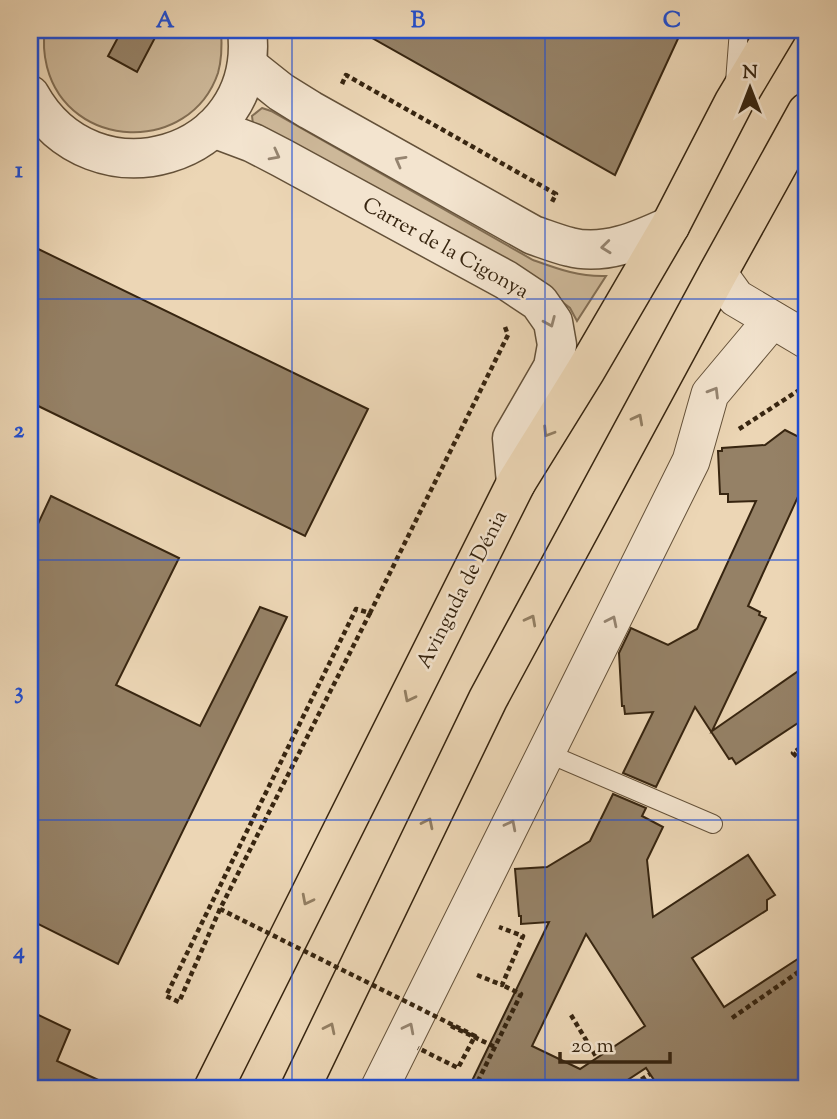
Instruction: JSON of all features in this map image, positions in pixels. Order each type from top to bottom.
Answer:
[{"type":"main road","name":"Avinguda de Dénia","points":[[213,1089],[516,483],[670,226],[734,102],[777,30]]},
{"type":"main road","points":[[300,1089],[488,699],[807,112]]},
{"type":"street","points":[[32,105],[59,133],[88,150],[120,159],[154,158],[186,147],[213,128],[235,99],[247,47]]},
{"type":"street","points":[[247,47],[281,92],[533,235],[572,248],[607,249],[638,241],[670,226]]},
{"type":"street","name":"Carrer de la Cigonya","points":[[213,128],[253,143],[282,158],[506,280],[539,302],[553,322],[557,345],[553,367],[512,438],[516,483]]},
{"type":"street","points":[[718,273],[736,298],[807,340]]},
{"type":"street","points":[[379,1089],[691,461],[710,394],[772,320]]},
{"type":"lane","name":"Avinguda de Dénia","points":[[734,102],[739,30]]},
{"type":"lane","points":[[547,753],[713,824]]},
{"type":"path","points":[[370,613],[356,609],[166,996],[179,1002],[220,909],[370,613],[509,335],[504,323]]},
{"type":"path","points":[[807,743],[793,753],[807,766]]},
{"type":"path","points":[[220,909],[475,1036],[458,1068],[418,1048]]},
{"type":"path","points":[[732,1018],[807,966]]},
{"type":"path","points":[[474,1089],[521,994],[502,985]]},
{"type":"path","points":[[571,1015],[597,1058]]},
{"type":"path","points":[[627,1089],[650,1074]]},
{"type":"shaded area","points":[[45,30],[221,30],[218,73],[204,100],[183,118],[157,129],[130,132],[103,127],[79,115],[60,95],[47,67]]},
{"type":"shaded area","points":[[262,108],[533,260],[578,274],[606,276],[577,321],[570,308],[561,301],[253,124],[252,116]]},
{"type":"building","points":[[122,30],[159,30],[137,72],[108,56]]},
{"type":"building","points":[[358,30],[682,30],[615,175]]},
{"type":"building","points":[[30,245],[368,409],[305,536],[30,402]]},
{"type":"building","points":[[785,430],[807,441],[807,477],[748,606],[766,618],[712,731],[807,665],[807,717],[736,764],[732,758],[729,759],[695,707],[656,787],[623,773],[653,712],[625,714],[622,706],[619,653],[631,628],[668,645],[697,629],[756,501],[728,502],[728,494],[720,494],[718,451],[722,451],[722,448],[765,445]]},
{"type":"building","points":[[51,496],[179,558],[116,685],[200,726],[260,607],[287,617],[118,964],[30,920],[30,541]]},
{"type":"building","points":[[613,794],[646,808],[642,816],[663,827],[647,860],[653,917],[748,855],[775,895],[767,900],[767,910],[692,958],[724,1007],[807,953],[807,1089],[660,1089],[646,1068],[617,1087],[622,1089],[468,1089],[549,922],[521,924],[515,869],[547,867],[590,841]],"holes":[[[586,934],[645,1026],[580,1069],[532,1046]]]},
{"type":"building","points":[[30,1011],[70,1030],[57,1061],[118,1089],[30,1089]]}]
